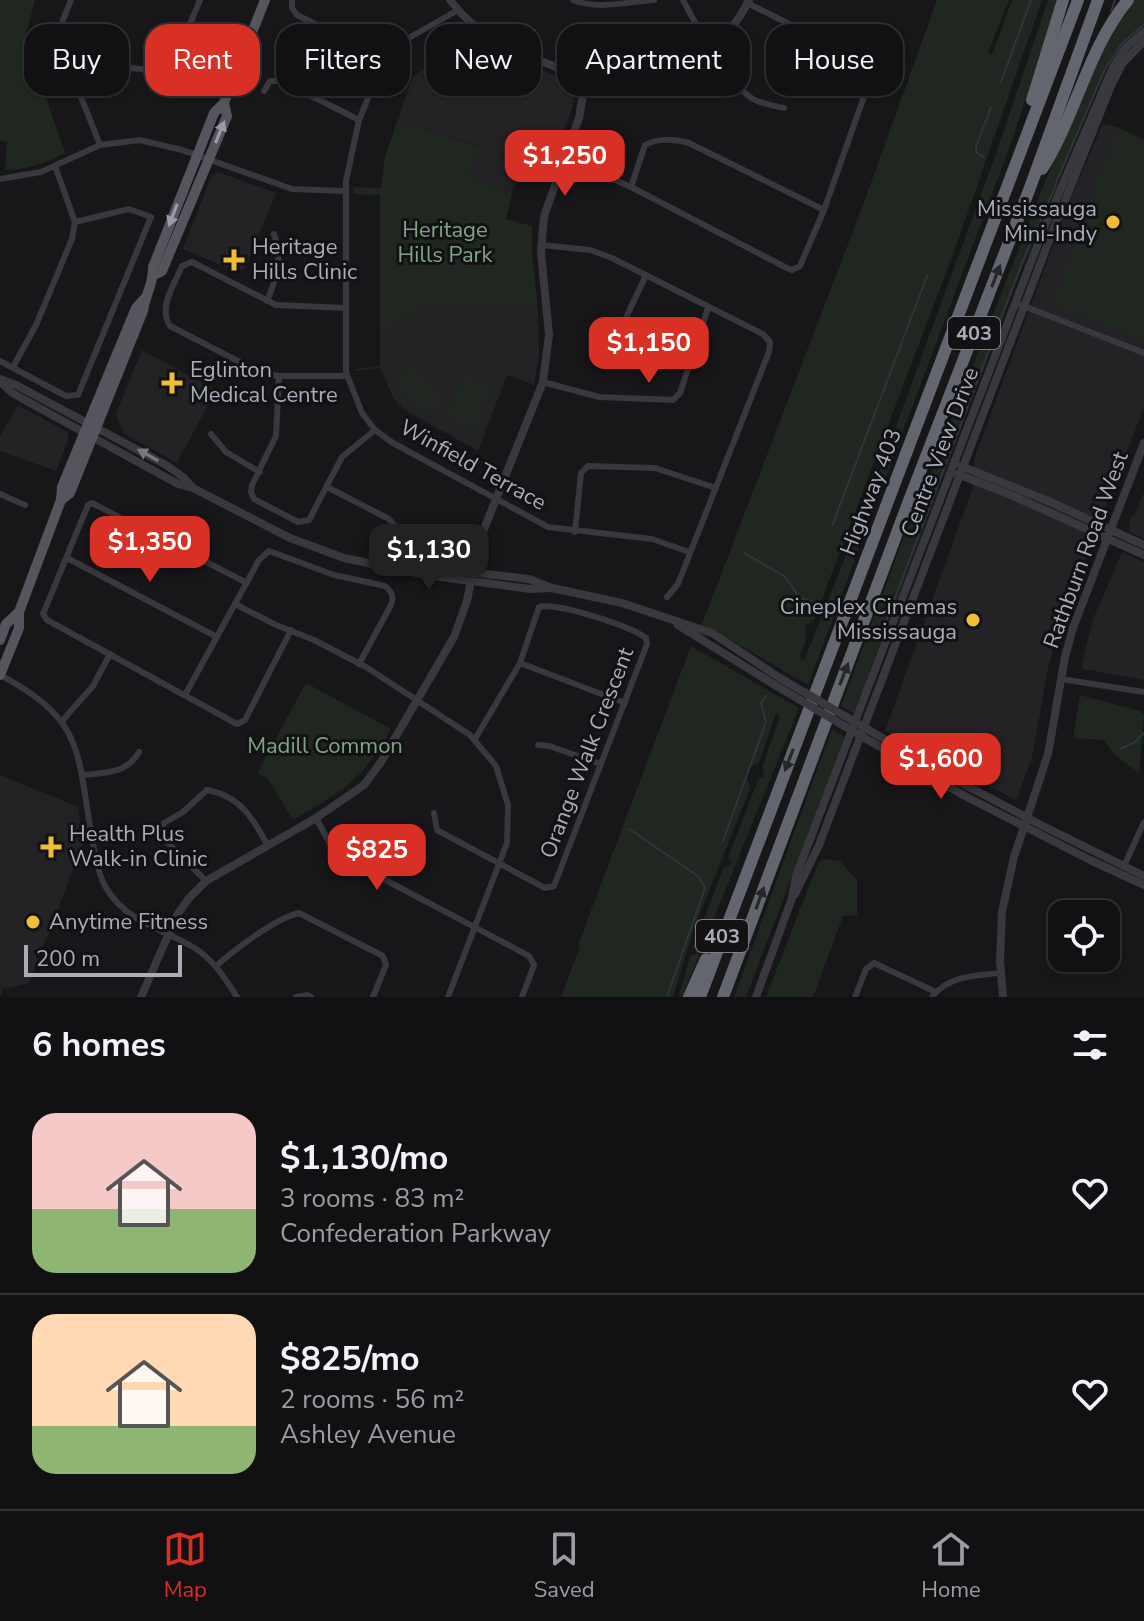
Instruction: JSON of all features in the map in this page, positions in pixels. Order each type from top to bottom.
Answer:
[{"type":"highway","points":[[1018,158],[1023,126],[1063,0]]},
{"type":"highway","name":"Highway 403","points":[[700,997],[1078,0]]},
{"type":"highway","name":"Highway 403","points":[[723,997],[1031,185],[1098,0]]},
{"type":"highway","points":[[1031,185],[1048,160],[1104,37],[1128,0]]},
{"type":"highway","points":[[689,997],[744,876]]},
{"type":"main road","points":[[0,675],[19,628],[19,612],[61,500],[70,493],[136,308],[145,297],[154,275],[153,267],[196,156],[214,113],[224,103],[265,0]]},
{"type":"main road","points":[[154,275],[162,271],[227,116],[224,103]]},
{"type":"main road","points":[[0,640],[6,624],[19,612]]},
{"type":"street","points":[[63,24],[71,0]]},
{"type":"street","points":[[129,68],[170,72],[200,0]]},
{"type":"street","points":[[292,0],[292,8],[297,15],[320,24]]},
{"type":"street","points":[[450,0],[475,28],[502,45],[557,67]]},
{"type":"street","points":[[573,0],[599,5],[654,0]]},
{"type":"street","points":[[683,0],[698,24]]},
{"type":"street","points":[[564,157],[631,187],[792,270],[803,263],[874,74],[868,63],[748,2],[733,24]]},
{"type":"street","name":"Winfield Terrace","points":[[410,37],[458,10]]},
{"type":"street","name":"Centre View Drive","points":[[1021,304],[1044,228],[1113,67],[1127,46],[1144,32]]},
{"type":"street","name":"Centre View Drive","points":[[756,997],[792,898],[819,845],[1021,304],[1116,74],[1144,41]]},
{"type":"street","points":[[264,91],[270,81],[282,81],[359,120]]},
{"type":"street","points":[[80,96],[100,145]]},
{"type":"street","name":"Winfield Terrace","points":[[369,96],[350,153],[345,191],[347,376],[355,401],[375,430],[404,451],[548,527],[652,539],[689,552]]},
{"type":"street","points":[[141,997],[183,906],[206,881],[316,818],[364,785],[381,762],[459,626],[478,544],[543,382],[549,335],[541,245],[547,202],[579,118],[583,96]]},
{"type":"street","points":[[749,96],[756,101],[784,108]]},
{"type":"street","points":[[0,179],[33,174],[100,145],[126,140],[148,141],[292,189],[345,191]]},
{"type":"street","points":[[631,187],[645,145],[677,140],[689,143],[824,210]]},
{"type":"street","points":[[13,367],[36,325],[72,239],[75,222],[55,166]]},
{"type":"street","points":[[0,361],[66,396],[78,395],[151,217],[129,209],[75,222]]},
{"type":"street","points":[[267,301],[278,273],[280,250],[274,234]]},
{"type":"street","points":[[541,245],[590,250],[763,334],[770,342],[678,584],[667,597]]},
{"type":"street","points":[[346,308],[284,306],[267,301],[189,262],[182,266],[165,307],[165,315],[170,326],[261,373],[347,376]]},
{"type":"street","points":[[623,324],[646,275]]},
{"type":"street","points":[[1021,304],[1144,353]]},
{"type":"street","points":[[543,382],[599,397],[673,400],[680,393],[708,308]]},
{"type":"street","points":[[279,376],[276,436],[252,485],[254,499],[298,522],[305,522],[312,516],[342,457],[375,430]]},
{"type":"street","points":[[0,380],[12,393],[90,430],[178,484],[193,488],[306,545],[344,558],[393,569],[529,579],[552,588],[622,603],[674,622],[877,740],[933,778],[1144,876]]},
{"type":"street","points":[[211,434],[226,452],[260,472]]},
{"type":"street","name":"Rathburn Road West","points":[[1003,997],[1002,912],[1009,875],[1048,754],[1073,628],[1144,443]]},
{"type":"street","points":[[575,532],[581,473],[588,466],[655,468],[716,488]]},
{"type":"street","points":[[958,469],[1109,534],[1144,545]]},
{"type":"street","points":[[327,487],[389,519],[401,533]]},
{"type":"street","points":[[0,494],[25,505]]},
{"type":"street","points":[[247,583],[96,503],[88,505],[43,614],[44,618],[237,724],[242,723],[291,630]]},
{"type":"street","points":[[1109,534],[1144,555]]},
{"type":"street","points":[[185,695],[259,560],[269,551],[334,575],[385,586],[394,598],[359,664]]},
{"type":"street","points":[[67,558],[217,637]]},
{"type":"street","points":[[235,604],[359,664],[475,739],[496,766],[508,805],[507,843],[448,997]]},
{"type":"street","name":"Orange Walk Crescent","points":[[475,739],[520,663],[539,607],[545,605],[628,629],[646,638],[647,644],[554,886],[545,888],[499,863]]},
{"type":"street","points":[[62,721],[93,686],[110,654]]},
{"type":"street","points":[[520,663],[625,703]]},
{"type":"street","points":[[0,675],[43,702],[62,721],[76,747],[95,853],[105,885],[114,898],[133,917],[192,946],[216,966],[237,997]]},
{"type":"street","points":[[1061,679],[1144,692]]},
{"type":"street","points":[[538,745],[601,764]]},
{"type":"street","points":[[82,775],[129,767],[139,752]]},
{"type":"street","points":[[206,881],[162,837],[160,830],[164,823],[183,812],[207,790],[219,792],[241,804],[249,812],[268,846]]},
{"type":"street","points":[[434,813],[437,830],[499,863]]},
{"type":"street","points":[[316,818],[333,849],[342,857],[533,960],[522,997]]},
{"type":"street","points":[[1026,822],[1144,885]]},
{"type":"street","points":[[1124,866],[1144,822]]},
{"type":"street","points":[[216,966],[243,945],[299,913],[383,956],[386,965],[373,997]]},
{"type":"street","points":[[855,997],[866,969],[874,963],[926,985],[934,994],[956,979],[1001,973]]},
{"type":"street","points":[[296,997],[311,997]]},
{"type":"shaded area","points":[[426,67],[426,96],[541,96],[541,70],[557,76],[557,96],[574,96],[559,144],[535,133],[512,192],[468,177],[477,146],[398,119],[406,96],[410,96],[413,77]]},
{"type":"shaded area","points":[[1103,124],[1144,140],[1144,407],[1061,622],[1048,668],[1032,758],[1016,800],[885,731],[973,487],[974,459],[1072,195]]},
{"type":"shaded area","points":[[218,172],[276,193],[245,269],[237,272],[183,249],[212,174]]},
{"type":"shaded area","points":[[418,308],[538,308],[539,352],[534,385],[507,375],[478,451],[405,410],[394,399],[380,368],[355,371],[380,366],[380,326],[391,325]]},
{"type":"shaded area","points":[[142,350],[216,390],[177,463],[123,433],[116,414]]},
{"type":"shaded area","points":[[18,405],[67,432],[69,437],[56,471],[0,451],[0,436]]},
{"type":"shaded area","points":[[1144,492],[1144,539],[1129,532],[1129,523]]},
{"type":"shaded area","points":[[1122,552],[1144,562],[1144,680],[1081,667],[1093,619]]},
{"type":"shaded area","points":[[0,775],[78,807],[84,842],[29,983],[3,989],[0,997]]},
{"type":"green space","points":[[0,0],[35,0],[29,24],[24,24],[24,96],[45,96],[65,153],[36,165],[5,170],[7,142],[0,141]]},
{"type":"green space","points":[[937,0],[1009,0],[988,53],[992,55],[1012,0],[1042,0],[955,249],[814,620],[805,626],[806,641],[799,658],[804,661],[880,470],[998,148],[1048,0],[1057,0],[1013,138],[808,685],[703,628],[702,624]]},
{"type":"green space","points":[[1135,0],[1144,0],[1144,25],[1116,51],[1096,90],[1016,283],[854,713],[841,706],[919,496],[925,497],[934,464],[1056,154],[1106,42]]},
{"type":"green space","name":"Heritage Hills Park","points":[[398,119],[478,147],[468,177],[512,192],[506,219],[532,226],[538,308],[418,308],[391,326],[380,326],[380,195],[353,194],[354,187],[381,188],[385,157]]},
{"type":"green space","name":"Mississauga Mini-Indy","points":[[1117,127],[1144,140],[1144,340],[1053,304]]},
{"type":"green space","points":[[410,366],[444,399],[429,415],[395,382]]},
{"type":"green space","points":[[464,376],[492,388],[474,429],[446,417]]},
{"type":"green space","points":[[691,646],[799,708],[682,997],[679,995],[690,956],[697,950],[693,947],[724,867],[731,862],[728,857],[758,780],[764,777],[762,767],[780,717],[776,713],[759,763],[749,768],[747,777],[750,789],[693,931],[673,997],[561,997],[578,945]]},
{"type":"green space","name":"Madill Common","points":[[306,683],[391,729],[370,761],[350,783],[293,820],[268,779],[257,773]]},
{"type":"green space","points":[[1080,695],[1140,711],[1144,715],[1139,773],[1113,753],[1104,740],[1073,738]]},
{"type":"green space","points":[[832,729],[845,737],[746,997],[734,997]]},
{"type":"green space","points":[[824,859],[840,861],[857,880],[857,915],[843,916],[813,997],[766,997],[818,863]]},
{"type":"waterway","points":[[1001,82],[1031,0]]},
{"type":"waterway","points":[[1111,11],[1115,0]]},
{"type":"waterway","points":[[1056,183],[1106,67],[1124,41],[1144,25]]},
{"type":"waterway","points":[[983,157],[976,152],[976,147],[991,107]]},
{"type":"waterway","points":[[881,635],[1022,263],[1056,185]]},
{"type":"waterway","points":[[832,526],[927,276]]},
{"type":"waterway","points":[[744,553],[784,576],[800,598],[816,602]]},
{"type":"waterway","points":[[723,841],[766,722],[761,703],[766,696]]},
{"type":"waterway","points":[[1120,749],[1135,742],[1144,733]]},
{"type":"waterway","points":[[629,829],[698,876],[705,888],[667,997]]},
{"type":"place","name":"Mississauga Mini-Indy","points":[[1113,222]]},
{"type":"place","name":"Heritage Hills Clinic","points":[[234,260]]},
{"type":"place","name":"Eglinton Medical Centre","points":[[172,383]]},
{"type":"place","name":"Cineplex Cinemas Mississauga","points":[[973,620]]},
{"type":"place","name":"Health Plus Walk-in Clinic","points":[[51,847]]},
{"type":"place","name":"Anytime Fitness","points":[[33,922]]}]
